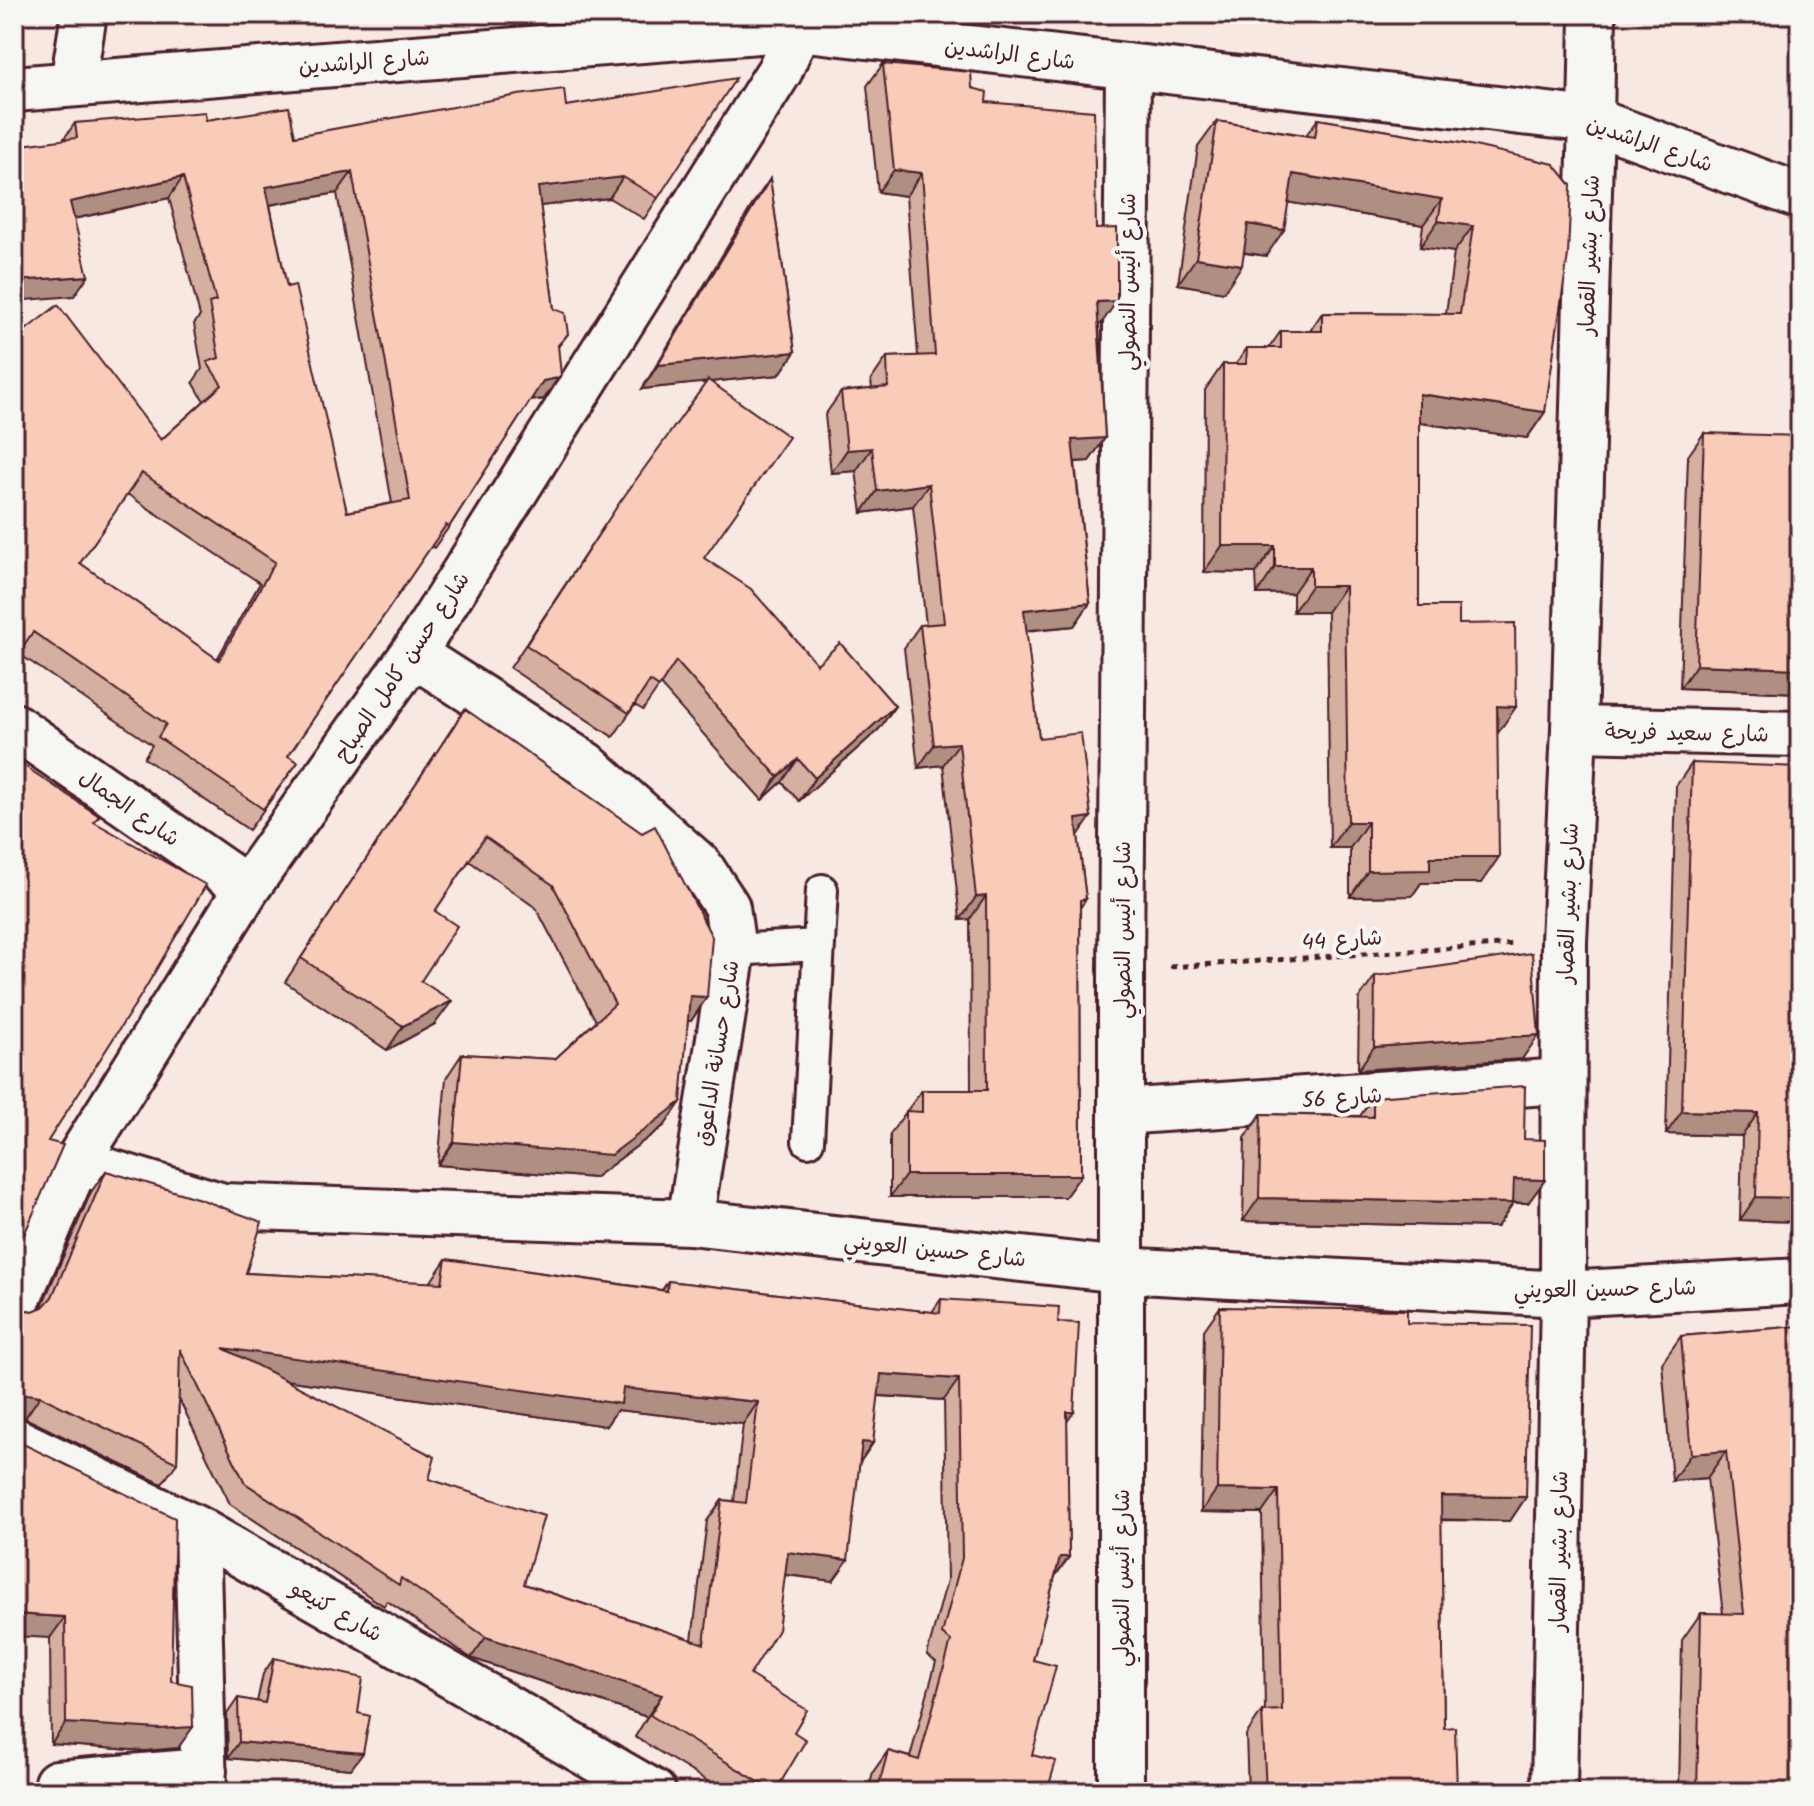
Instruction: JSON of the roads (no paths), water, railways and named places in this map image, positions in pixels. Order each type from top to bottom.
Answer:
[{"type":"street","points":[[73,83],[84,14]]},
{"type":"street","name":"شارع بشير القصار","points":[[1554,1792],[1563,1294],[1564,941],[1574,729],[1593,14]]},
{"type":"street","name":"شارع الراشدين","points":[[14,89],[800,21],[1128,68],[1591,120],[1800,196]]},
{"type":"street","name":"شارع حسن كامل الصباح","points":[[14,1308],[77,1162],[247,888],[413,654],[780,70],[800,21]]},
{"type":"street","name":"شارع أنيس النصولي","points":[[1121,1792],[1121,970],[1128,68]]},
{"type":"street","name":"شارع حسانة الداعوق","points":[[413,654],[585,764],[700,866],[727,907],[733,950],[690,1222]]},
{"type":"street","name":"شارع الجمال","points":[[14,726],[247,888]]},
{"type":"street","name":"شارع سعيد فريحة","points":[[1574,729],[1800,734]]},
{"type":"street","name":"شارع 56","points":[[1121,1112],[1562,1081]]},
{"type":"street","name":"شارع حسين العويني","points":[[77,1162],[223,1206],[690,1222],[1121,1270],[1563,1294],[1800,1281]]},
{"type":"street","name":"شارع كنيعو","points":[[14,1440],[197,1529],[653,1792]]},
{"type":"street","points":[[57,1783],[204,1782],[197,1529]]},
{"type":"lane","points":[[808,1141],[822,890]]},
{"type":"lane","points":[[733,950],[818,945]]}]
